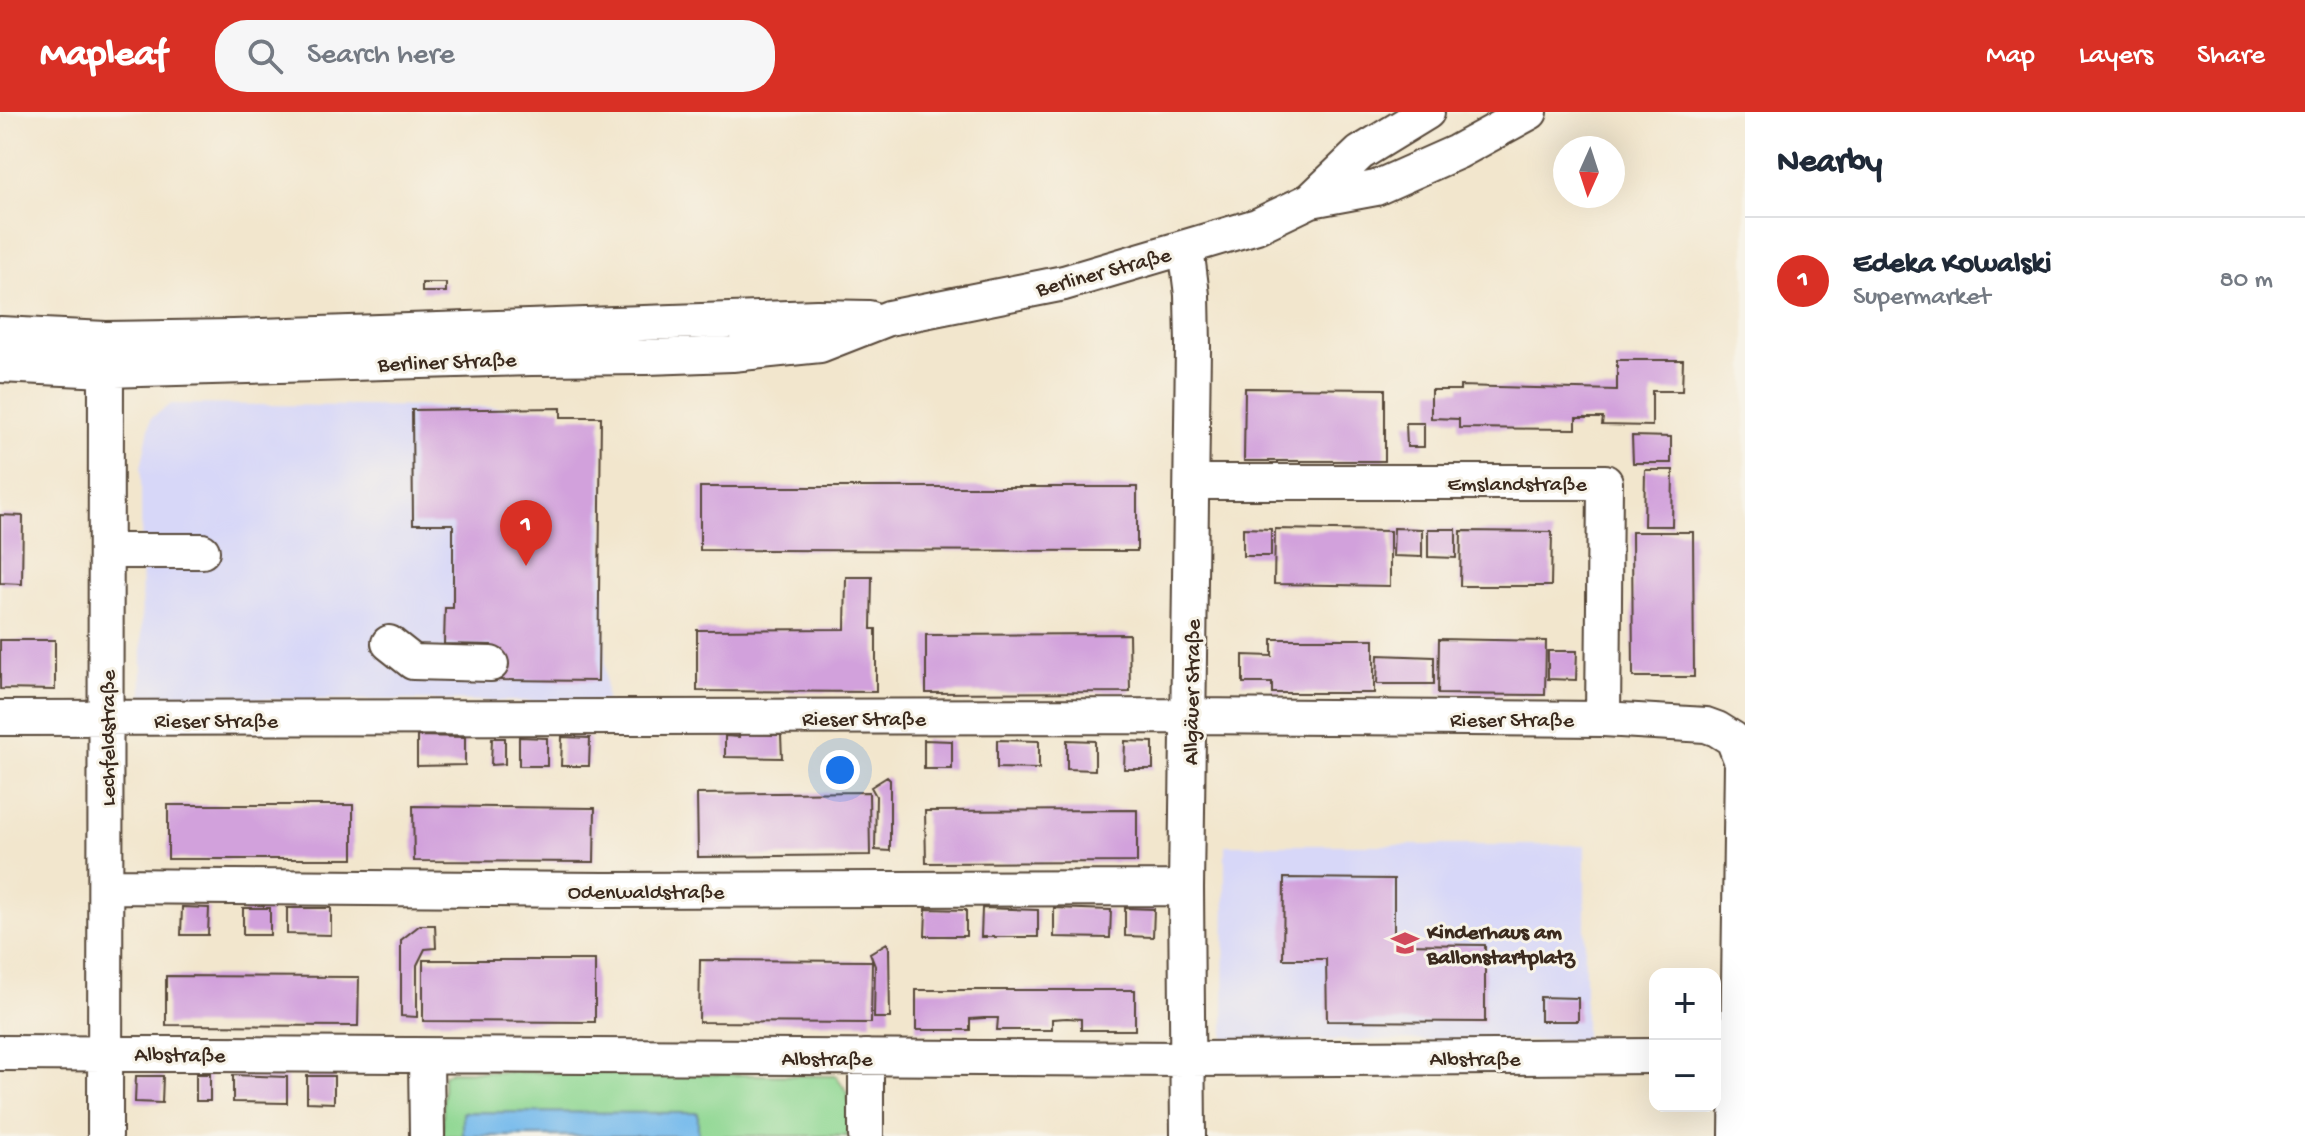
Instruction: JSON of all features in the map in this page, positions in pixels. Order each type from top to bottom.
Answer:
[{"type":"street","name":"Berliner Straße","points":[[1311,200],[1360,153],[1427,112]]},
{"type":"street","name":"Berliner Straße","points":[[0,365],[106,354],[646,325],[817,317],[889,318],[1064,283],[1257,226],[1311,200],[1376,188],[1457,152],[1530,112]]},
{"type":"street","name":"Allgäuer Straße","points":[[1186,247],[1192,295],[1186,888],[1188,1136]]},
{"type":"street","name":"Berliner Straße","points":[[0,334],[106,354]]},
{"type":"street","name":"Lechfeldstraße","points":[[105,1136],[106,354]]},
{"type":"street","name":"Emslandstraße","points":[[1192,482],[1605,482],[1603,719]]},
{"type":"street","points":[[107,551],[202,551]]},
{"type":"street","points":[[389,643],[413,662],[491,664]]},
{"type":"street","name":"Rieser Straße","points":[[0,718],[1189,716],[1603,719],[1706,725],[1727,733],[1739,750],[1742,762],[1726,1056]]},
{"type":"street","name":"Odenwaldstraße","points":[[106,886],[591,890],[1186,888]]},
{"type":"street","name":"Albstraße","points":[[0,1053],[1187,1059],[1649,1056]]},
{"type":"street","points":[[1726,1056],[1737,1136]]},
{"type":"street","points":[[426,1057],[427,1136]]},
{"type":"street","points":[[866,1057],[866,1136]]},
{"type":"shaded area","points":[[171,404],[561,408],[561,417],[601,417],[606,702],[142,698],[141,468],[151,418]]},
{"type":"shaded area","name":"Kinderhaus am Ballonstartplatz","points":[[1225,845],[1585,845],[1585,1041],[1224,1040]]},
{"type":"green space","points":[[451,1071],[836,1076],[848,1093],[848,1136],[443,1136],[443,1076]]},
{"type":"water","points":[[463,1112],[698,1113],[698,1136],[463,1136]]},
{"type":"building","points":[[422,283],[446,283],[446,292],[422,292]]},
{"type":"building","points":[[1617,360],[1683,360],[1682,391],[1652,391],[1652,426],[1602,425],[1603,418],[1576,418],[1576,429],[1459,428],[1459,419],[1431,418],[1431,390],[1460,390],[1460,386],[1617,390]]},
{"type":"building","points":[[1245,388],[1385,389],[1385,461],[1244,461]]},
{"type":"building","points":[[561,408],[561,417],[601,417],[598,681],[491,680],[491,645],[444,644],[445,608],[453,608],[453,524],[413,524],[412,410]]},
{"type":"building","points":[[1406,423],[1424,423],[1424,447],[1407,447]]},
{"type":"building","points":[[1632,436],[1671,437],[1671,463],[1633,463]]},
{"type":"building","points":[[1645,470],[1673,470],[1672,526],[1644,526]]},
{"type":"building","points":[[700,487],[1137,487],[1137,551],[700,550]]},
{"type":"building","points":[[0,515],[23,516],[22,584],[0,583]]},
{"type":"building","points":[[1243,528],[1271,529],[1271,556],[1243,556]]},
{"type":"building","points":[[1394,528],[1422,529],[1422,557],[1393,556]]},
{"type":"building","points":[[1275,529],[1390,531],[1390,586],[1274,584]]},
{"type":"building","points":[[1428,529],[1456,529],[1456,558],[1428,557]]},
{"type":"building","points":[[1461,531],[1552,532],[1551,586],[1460,586]]},
{"type":"building","points":[[1632,532],[1693,532],[1694,677],[1633,677]]},
{"type":"building","points":[[846,577],[872,577],[871,629],[876,629],[876,692],[697,691],[697,630],[845,629]]},
{"type":"building","points":[[1129,634],[1130,692],[926,693],[926,635]]},
{"type":"building","points":[[1272,639],[1374,639],[1374,693],[1272,693],[1272,683],[1243,683],[1243,655],[1272,656]]},
{"type":"building","points":[[1439,639],[1546,641],[1545,695],[1438,694]]},
{"type":"building","points":[[0,640],[55,640],[55,690],[0,689]]},
{"type":"building","points":[[1548,651],[1577,651],[1576,680],[1548,679]]},
{"type":"building","points":[[1378,655],[1434,657],[1434,684],[1377,684]]},
{"type":"building","points":[[739,734],[781,735],[782,758],[725,757],[725,736],[739,737]]},
{"type":"building","points":[[417,736],[465,737],[465,765],[417,766]]},
{"type":"building","points":[[519,737],[547,738],[547,766],[519,766]]},
{"type":"building","points":[[562,737],[590,738],[589,766],[561,766]]},
{"type":"building","points":[[492,738],[505,738],[505,764],[491,765]]},
{"type":"building","points":[[924,740],[952,741],[952,769],[924,769]]},
{"type":"building","points":[[997,740],[1039,741],[1039,769],[997,768]]},
{"type":"building","points":[[1067,740],[1095,741],[1095,770],[1067,769]]},
{"type":"building","points":[[1125,741],[1153,742],[1153,769],[1124,769]]},
{"type":"building","points":[[887,777],[890,780],[890,851],[875,850],[876,796],[871,787]]},
{"type":"building","points":[[869,792],[870,855],[698,857],[697,794]]},
{"type":"building","points":[[168,805],[353,805],[353,859],[168,859]]},
{"type":"building","points":[[413,806],[595,808],[594,862],[414,861]]},
{"type":"building","points":[[1137,810],[1137,862],[926,863],[925,811]]},
{"type":"building","points":[[1284,878],[1394,879],[1394,944],[1485,945],[1485,1022],[1327,1021],[1326,959],[1283,959]]},
{"type":"building","points":[[182,907],[209,908],[208,935],[181,935]]},
{"type":"building","points":[[243,908],[270,908],[270,935],[243,935]]},
{"type":"building","points":[[287,908],[331,908],[331,935],[287,934]]},
{"type":"building","points":[[982,908],[1038,910],[1038,937],[981,937]]},
{"type":"building","points":[[1054,908],[1111,910],[1110,938],[1054,937]]},
{"type":"building","points":[[1125,908],[1154,909],[1153,937],[1125,936]]},
{"type":"building","points":[[926,909],[966,910],[966,936],[925,936]]},
{"type":"building","points":[[420,925],[435,925],[436,948],[425,949],[417,965],[417,1017],[401,1016],[401,940]]},
{"type":"building","points":[[887,943],[890,1018],[874,1018],[875,966],[870,953]]},
{"type":"building","points":[[423,960],[595,960],[595,1022],[423,1021]]},
{"type":"building","points":[[700,960],[872,961],[871,1023],[699,1022]]},
{"type":"building","points":[[166,976],[359,977],[358,1026],[166,1025]]},
{"type":"building","points":[[916,990],[1135,990],[1135,1030],[1081,1030],[1081,1019],[1067,1018],[1052,1019],[1052,1030],[997,1030],[998,1018],[984,1018],[970,1019],[970,1030],[916,1030]]},
{"type":"building","points":[[1540,997],[1578,998],[1578,1021],[1540,1021]]},
{"type":"building","points":[[196,1074],[210,1074],[210,1101],[196,1101]]},
{"type":"building","points":[[233,1075],[287,1077],[287,1103],[233,1102]]},
{"type":"building","points":[[136,1076],[163,1076],[162,1103],[135,1102]]},
{"type":"building","points":[[307,1076],[334,1076],[334,1103],[307,1102]]},
{"type":"place","name":"Edeka Kowalski","points":[[526,566]]},
{"type":"place","name":"Kinderhaus am Ballonstartplatz","points":[[1405,943]]}]
